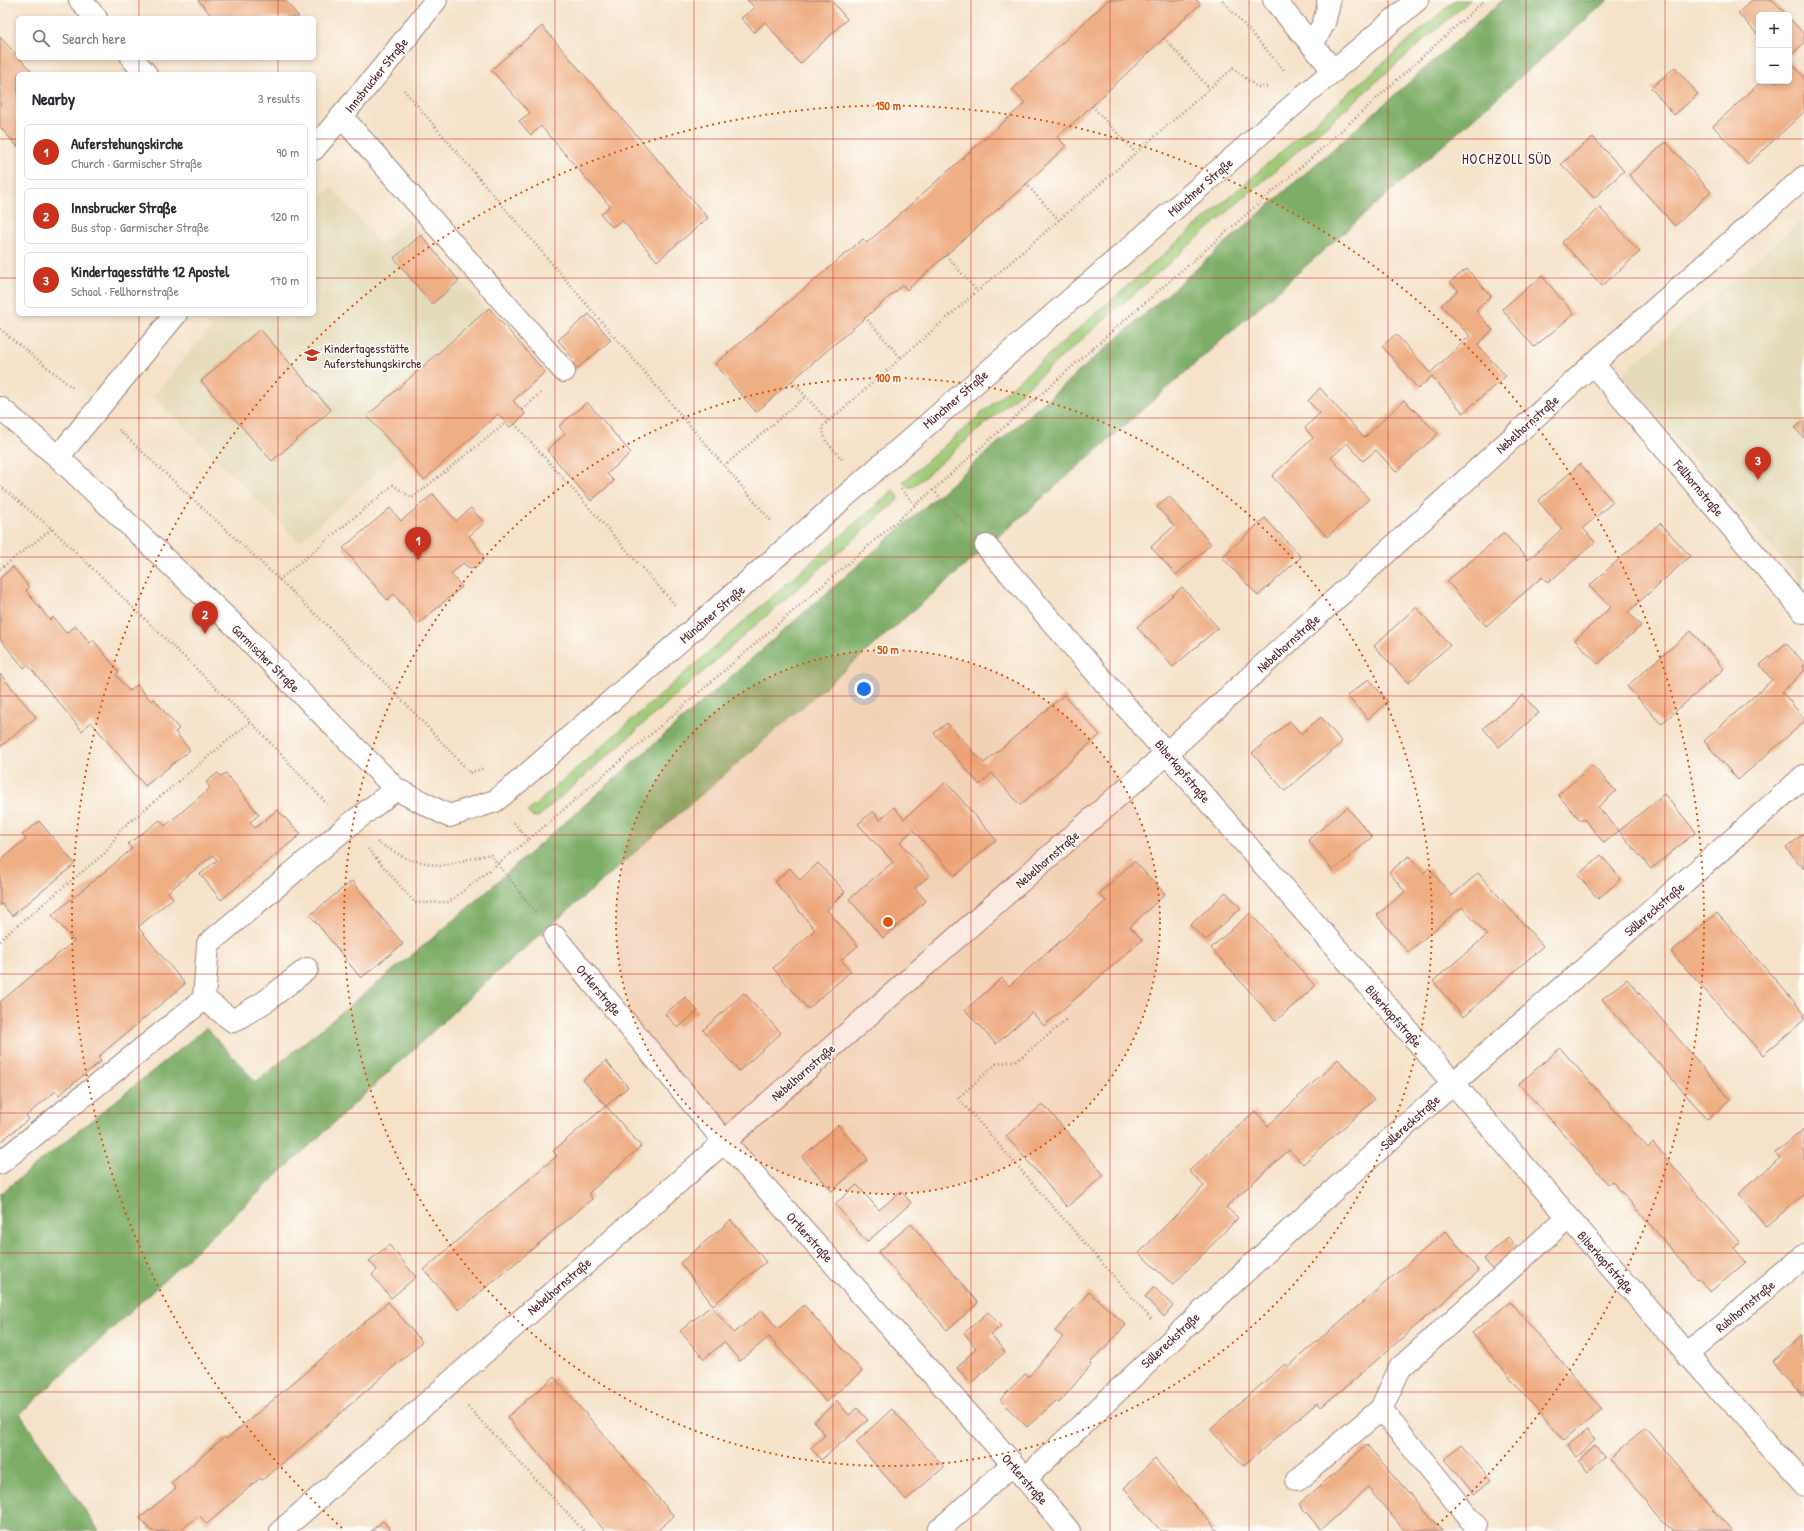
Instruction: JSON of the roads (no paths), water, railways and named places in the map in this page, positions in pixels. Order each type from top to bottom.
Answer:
[{"type":"street","points":[[80,0],[94,16]]},
{"type":"street","name":"Innsbrucker Straße","points":[[316,148],[384,66],[436,0]]},
{"type":"street","points":[[1274,0],[1334,71]]},
{"type":"street","points":[[1313,46],[1324,23],[1329,3],[1328,0]]},
{"type":"street","name":"Münchner Straße","points":[[496,801],[762,571],[897,450],[1417,0]]},
{"type":"street","points":[[134,60],[144,72]]},
{"type":"street","points":[[342,116],[564,371]]},
{"type":"street","name":"Nebelhornstraße","points":[[281,1531],[1168,752],[1593,364],[1804,177]]},
{"type":"street","points":[[58,458],[174,316]]},
{"type":"street","name":"Fellhornstraße","points":[[1593,364],[1804,612]]},
{"type":"street","name":"Garmischer Straße","points":[[0,408],[58,458],[232,623],[396,789],[449,816],[496,801]]},
{"type":"street","name":"Biberkopfstraße","points":[[986,546],[1168,752],[1453,1083],[1567,1218],[1687,1355],[1804,1484]]},
{"type":"street","name":"Söllereckstraße","points":[[938,1531],[1019,1471],[1169,1340],[1453,1083],[1804,776]]},
{"type":"street","points":[[0,1163],[204,999],[208,944],[348,826],[396,789]]},
{"type":"street","name":"Ortlerstraße","points":[[555,938],[724,1141],[1019,1471],[1070,1531]]},
{"type":"street","points":[[204,999],[233,1021],[266,1001],[307,969]]},
{"type":"street","points":[[1297,1480],[1381,1409],[1400,1368],[1567,1218]]},
{"type":"street","name":"Rubihornstraße","points":[[1687,1355],[1804,1256]]},
{"type":"street","points":[[1381,1409],[1475,1525]]},
{"type":"place","name":"Kindertagesstätte Auferstehungskirche","points":[[312,355]]},
{"type":"place","name":"Kindertagesstätte 12 Apostel","points":[[1758,480]]},
{"type":"place","name":"Auferstehungskirche","points":[[418,560]]},
{"type":"place","name":"Innsbrucker Straße","points":[[205,634]]},
{"type":"district","name":"HOCHZOLL SÜD","points":[[1507,158]]}]
